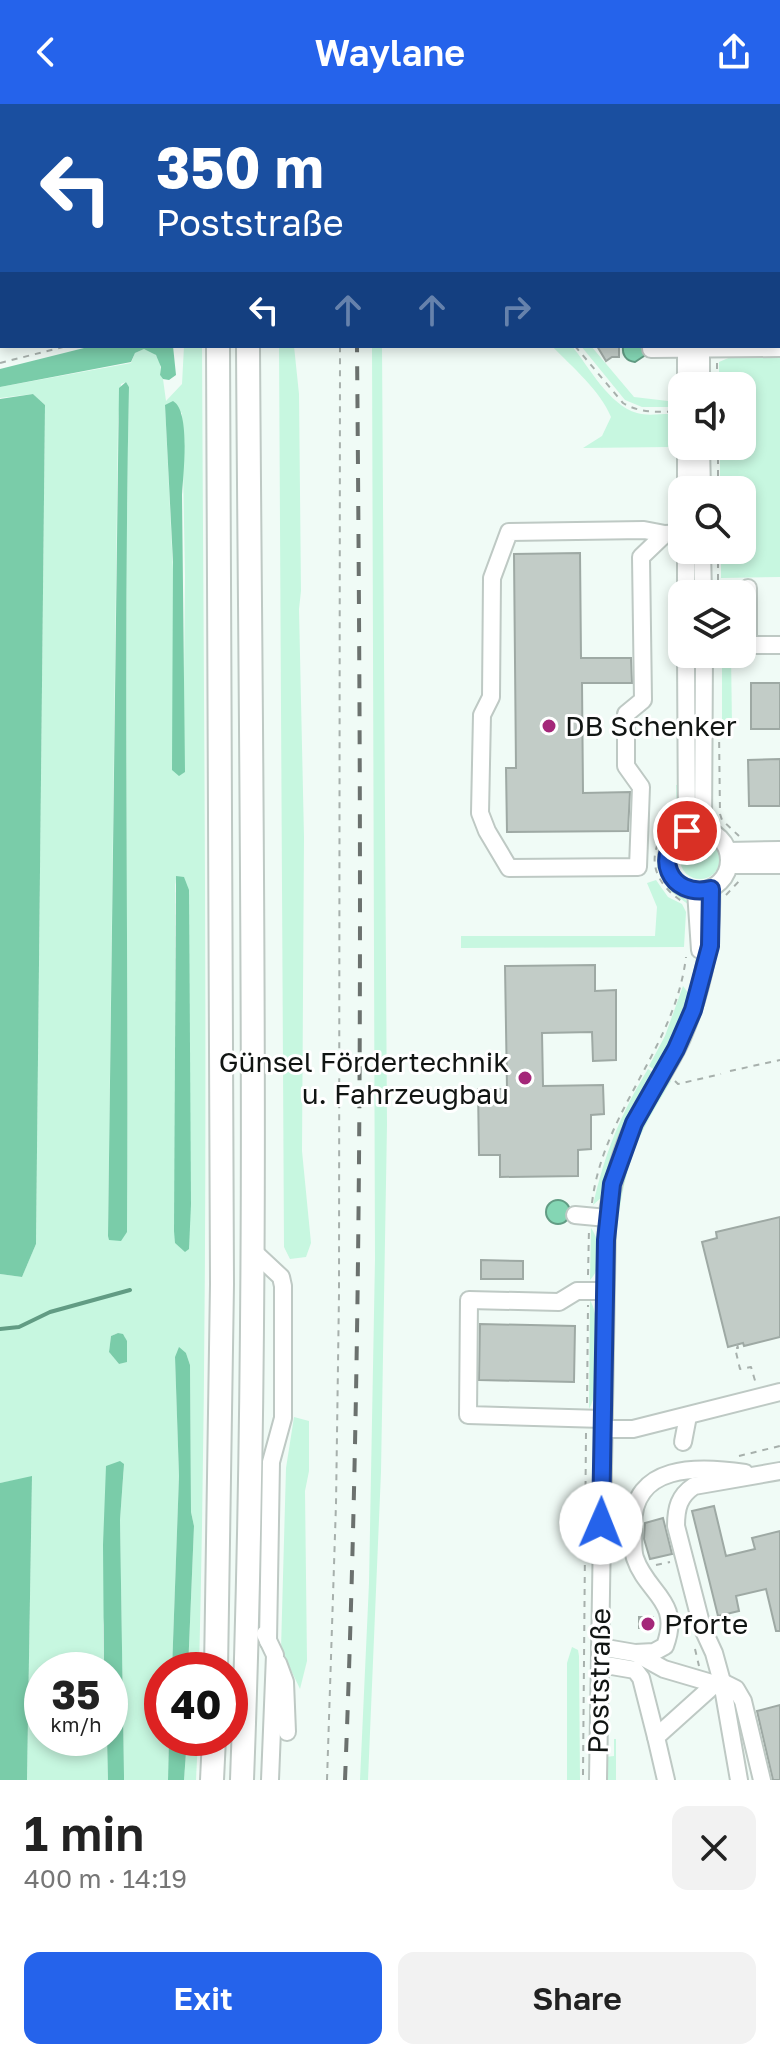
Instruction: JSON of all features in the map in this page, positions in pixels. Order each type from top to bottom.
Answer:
[{"type":"highway","points":[[216,1652],[222,1284],[218,348]]},
{"type":"highway","points":[[242,1780],[251,1249],[248,348]]},
{"type":"highway","points":[[212,1780],[213,1756]]},
{"type":"street","points":[[685,372],[698,348]]},
{"type":"street","points":[[698,348],[700,372]]},
{"type":"street","points":[[651,349],[780,348]]},
{"type":"street","points":[[644,530],[674,534],[641,557],[643,700],[626,714],[626,766],[641,787],[638,867],[509,868],[480,813],[482,715],[491,697],[492,578],[509,532],[644,530]]},
{"type":"street","points":[[756,645],[780,645]]},
{"type":"street","points":[[681,668],[695,830]]},
{"type":"street","points":[[695,830],[703,668]]},
{"type":"street","points":[[695,830],[718,836],[728,858],[725,876],[698,896],[675,882],[667,863],[674,841],[695,830]]},
{"type":"street","points":[[728,858],[780,850]]},
{"type":"street","points":[[728,858],[780,865]]},
{"type":"street","name":"Poststraße","points":[[598,1780],[598,1422],[596,1291],[591,1216],[612,1184],[634,1123],[681,1039],[701,978],[698,896]]},
{"type":"street","points":[[251,1249],[281,1277],[283,1286],[283,1418],[271,1462],[270,1780]]},
{"type":"street","points":[[596,1291],[577,1291],[559,1302],[469,1300],[468,1415],[598,1422],[633,1429],[780,1392]]},
{"type":"street","points":[[683,1442],[688,1416]]},
{"type":"street","points":[[600,1655],[654,1652],[665,1646],[671,1630],[666,1604],[634,1557],[633,1516],[639,1497],[652,1481],[668,1473],[691,1469],[715,1468],[759,1475]]},
{"type":"street","points":[[739,1780],[714,1653],[702,1627],[676,1526],[676,1513],[685,1492],[694,1486],[780,1471]]},
{"type":"street","points":[[247,1596],[285,1682],[287,1732]]},
{"type":"street","points":[[635,1653],[664,1669],[736,1689],[743,1701],[762,1780]]},
{"type":"street","points":[[600,1655],[635,1670],[641,1678],[666,1780]]},
{"type":"street","points":[[656,1737],[718,1683]]},
{"type":"path","points":[[0,363],[59,348]]},
{"type":"path","points":[[327,1780],[339,1294],[340,348]]},
{"type":"path","points":[[577,348],[623,403],[640,411],[668,411]]},
{"type":"path","points":[[698,348],[710,372]]},
{"type":"path","points":[[719,718],[720,814],[722,820],[740,837]]},
{"type":"path","points":[[674,819],[656,847],[655,867],[662,885],[698,896]]},
{"type":"path","points":[[583,1780],[581,1755],[598,1422],[596,1291],[591,1216],[593,1189],[619,1113],[657,1049],[671,1018],[684,974],[687,949]]},
{"type":"path","points":[[730,1071],[780,1060]]},
{"type":"path","points":[[678,1073],[674,1081],[678,1084],[721,1074]]},
{"type":"path","points":[[737,1344],[738,1348],[735,1348],[740,1369],[751,1367],[759,1397]]},
{"type":"path","points":[[661,1556],[663,1563]]},
{"type":"path","points":[[652,1567],[676,1560]]},
{"type":"shaded area","points":[[84,348],[173,348],[176,375],[169,380],[163,379],[156,355],[144,349],[135,353],[131,362],[0,387],[0,369]]},
{"type":"shaded area","points":[[184,348],[202,348],[205,1174],[199,1652],[189,1652],[194,1526],[191,1512],[190,1365],[186,1353],[175,1357],[179,1476],[173,1652],[144,1652],[144,1756],[169,1756],[168,1780],[124,1780],[124,1756],[128,1756],[128,1652],[122,1652],[120,1520],[124,1465],[103,1625],[104,1652],[29,1652],[32,1477],[0,1483],[0,1274],[22,1277],[36,1244],[45,405],[33,394],[0,398],[0,387],[131,363],[135,353],[144,349],[158,358],[166,401],[182,384]],"holes":[[[126,382],[129,387],[126,598],[127,1232],[108,1236],[118,422],[121,384]],[[165,405],[182,413],[185,576],[183,775]],[[175,879],[189,958],[189,1249],[175,1243]],[[118,1333],[125,1337],[127,1361],[119,1364],[109,1352],[111,1336]]]},
{"type":"shaded area","points":[[279,348],[294,348],[299,394],[299,609],[304,837],[302,1151],[311,1243],[306,1257],[290,1259],[284,1247]]},
{"type":"shaded area","points":[[372,348],[382,348],[387,1125],[381,1472],[368,1780],[360,1780],[369,1583],[375,1259]]},
{"type":"shaded area","points":[[554,348],[574,348],[609,394],[627,409],[645,414],[668,414],[668,447],[583,448],[602,436],[611,417],[593,388]]},
{"type":"shaded area","points":[[583,348],[593,348],[634,397],[668,401],[668,407],[642,407],[625,400]]},
{"type":"shaded area","points":[[623,348],[645,348],[644,356],[635,362],[624,355]]},
{"type":"shaded area","points":[[780,355],[780,577],[721,578],[721,564],[756,564],[756,476],[720,476],[720,460],[756,460],[756,372],[719,372],[719,362],[733,356]]},
{"type":"shaded area","points":[[126,382],[129,387],[126,598],[127,1232],[121,1241],[109,1240],[108,1236],[119,388]]},
{"type":"shaded area","points":[[33,394],[45,405],[36,1244],[22,1277],[0,1274],[0,399]]},
{"type":"shaded area","points":[[173,401],[182,417],[185,444],[182,495],[185,772],[179,776],[172,770],[173,562],[165,405]]},
{"type":"shaded area","points":[[722,668],[731,668],[732,726],[722,726]]},
{"type":"shaded area","points":[[676,785],[680,785],[680,817],[659,850],[659,868],[665,881],[689,905],[669,890],[657,867],[659,845],[677,818]]},
{"type":"shaded area","points":[[700,839],[714,845],[720,859],[714,873],[700,879],[686,873],[680,859],[686,845]]},
{"type":"shaded area","points":[[176,876],[184,877],[189,890],[191,1204],[189,1249],[185,1252],[175,1243],[174,1231]]},
{"type":"shaded area","points":[[656,880],[668,897],[682,904],[686,912],[684,947],[461,948],[461,936],[655,936],[657,907],[647,883]]},
{"type":"shaded area","points":[[683,986],[689,994],[686,1004],[656,1071],[649,1066],[665,1036]]},
{"type":"shaded area","points":[[648,1069],[654,1073],[603,1196],[593,1205],[614,1135]]},
{"type":"shaded area","points":[[667,1079],[671,1081],[644,1128],[632,1157],[619,1215],[614,1278],[614,1401],[611,1266],[617,1200],[635,1138]]},
{"type":"shaded area","points":[[558,1200],[569,1207],[570,1212],[563,1223],[558,1224],[547,1217],[546,1212],[553,1201]]},
{"type":"shaded area","points":[[591,1228],[599,1254],[597,1268],[590,1280]]},
{"type":"shaded area","points":[[590,1300],[597,1322],[598,1354],[596,1387],[589,1409]]},
{"type":"shaded area","points":[[123,1334],[127,1341],[127,1362],[119,1364],[109,1352],[111,1336]]},
{"type":"shaded area","points":[[179,1347],[186,1353],[190,1365],[191,1512],[194,1526],[189,1652],[173,1652],[179,1476],[175,1357]]},
{"type":"shaded area","points":[[294,1417],[309,1421],[309,1471],[305,1491],[307,1661],[300,1689],[281,1649],[286,1468]]},
{"type":"shaded area","points":[[120,1461],[124,1464],[120,1520],[122,1652],[104,1652],[106,1466]]},
{"type":"shaded area","points":[[32,1476],[29,1652],[24,1652],[24,1756],[27,1756],[27,1780],[0,1780],[0,1483]]},
{"type":"shaded area","points":[[572,1647],[578,1650],[579,1656],[580,1780],[567,1780],[567,1663]]},
{"type":"shaded area","points":[[614,1739],[616,1780],[605,1780],[605,1757],[614,1756]]},
{"type":"shaded area","points":[[27,1756],[107,1756],[108,1780],[27,1780]]},
{"type":"shaded area","points":[[107,1756],[124,1756],[124,1780],[108,1780]]},
{"type":"shaded area","points":[[169,1756],[186,1756],[184,1780],[168,1780]]},
{"type":"shaded area","points":[[186,1756],[197,1756],[196,1780],[184,1780]]},
{"type":"building","points":[[598,348],[619,348],[619,357],[606,361]]},
{"type":"building","name":"DB Schenker","points":[[580,553],[581,658],[631,658],[632,683],[582,683],[583,793],[630,792],[628,831],[507,832],[506,768],[516,768],[514,554]]},
{"type":"building","points":[[751,683],[780,683],[780,729],[751,729]]},
{"type":"building","points":[[780,759],[780,806],[749,806],[748,760]]},
{"type":"building","name":"Günsel Fördertechnik u. Fahrzeugbau","points":[[595,965],[595,991],[616,990],[616,1060],[593,1061],[592,1032],[542,1033],[543,1086],[603,1085],[604,1114],[591,1115],[591,1149],[578,1150],[578,1176],[500,1177],[500,1155],[479,1155],[478,1089],[507,1089],[505,966]]},
{"type":"building","points":[[780,1217],[780,1337],[728,1347],[702,1242],[717,1238],[716,1232]]},
{"type":"building","points":[[481,1260],[523,1261],[523,1279],[481,1279]]},
{"type":"building","points":[[480,1324],[575,1326],[574,1382],[479,1380]]},
{"type":"building","points":[[714,1506],[726,1556],[755,1549],[752,1538],[780,1531],[780,1631],[776,1631],[766,1589],[736,1596],[739,1611],[718,1616],[692,1511]]},
{"type":"building","points":[[663,1518],[672,1554],[650,1559],[644,1539],[645,1523]]},
{"type":"building","name":"Pforte","points":[[639,1617],[653,1617],[653,1628],[639,1628]]},
{"type":"building","points":[[780,1705],[780,1780],[773,1780],[757,1711]]},
{"type":"waterway","points":[[0,1329],[19,1327],[50,1312],[130,1290]]},
{"type":"railway","points":[[345,1780],[358,1242],[357,348]]},
{"type":"place","name":"DB Schenker","points":[[549,726]]},
{"type":"place","name":"Günsel Fördertechnik u. Fahrzeugbau","points":[[525,1078]]},
{"type":"place","name":"Pforte","points":[[648,1624]]},
{"type":"route","points":[[601,1523],[606,1240],[612,1184],[634,1123],[671,1059],[693,1010],[710,946],[711,889],[696,891],[680,886],[667,863],[670,847],[679,835],[687,831]]}]
